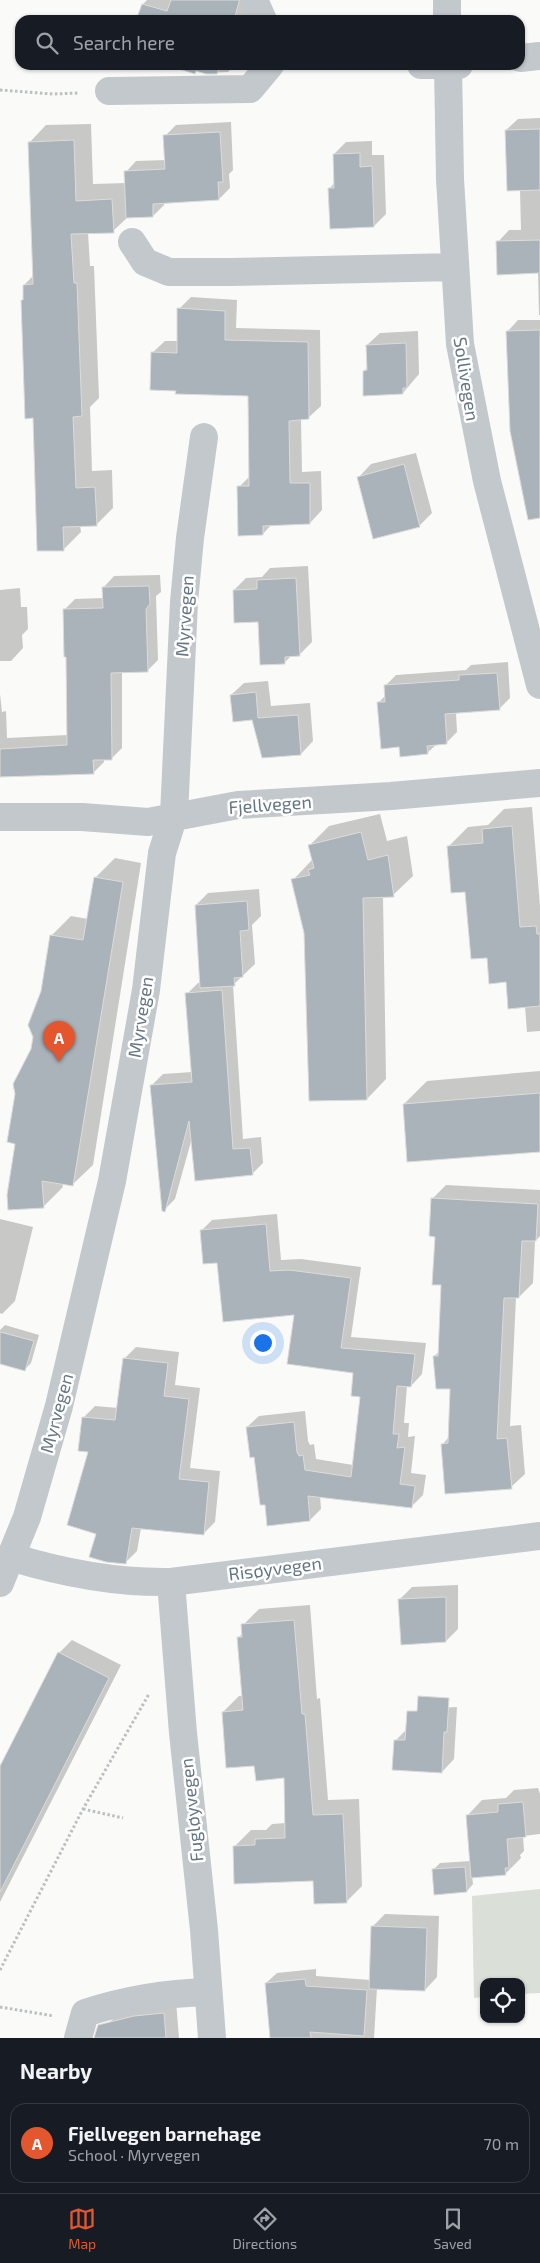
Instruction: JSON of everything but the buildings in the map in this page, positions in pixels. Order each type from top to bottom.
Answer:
[{"type":"street","points":[[254,0],[261,15]]},
{"type":"street","points":[[447,0],[447,15]]},
{"type":"street","points":[[525,58],[540,56]]},
{"type":"street","points":[[109,91],[250,89],[266,70]]},
{"type":"street","name":"Sollivegen","points":[[451,70],[450,179],[460,344],[475,431],[540,685]]},
{"type":"street","points":[[132,242],[145,262],[169,272],[455,267]]},
{"type":"street","name":"Myrvegen","points":[[0,1583],[27,1517],[59,1406],[112,1180],[146,990],[162,853],[174,815],[184,602],[191,530],[204,437]]},
{"type":"street","name":"Fjellvegen","points":[[0,816],[82,817],[148,822],[174,815],[238,805],[391,796],[540,783]]},
{"type":"street","name":"Risøyvegen","points":[[11,1557],[51,1569],[112,1580],[171,1582],[540,1536]]},
{"type":"street","name":"Fugløyvegen","points":[[171,1582],[204,1930],[212,2038]]},
{"type":"street","points":[[80,2030],[85,2013],[177,1984],[208,1992]]},
{"type":"path","points":[[0,90],[53,94],[109,91]]},
{"type":"path","points":[[0,1970],[83,1809],[149,1694],[180,1682]]},
{"type":"path","points":[[83,1809],[123,1818]]},
{"type":"path","points":[[0,2007],[80,2030]]},
{"type":"shaded area","points":[[540,1889],[540,1993],[525,1994],[525,1978],[480,1978],[480,1997],[474,1998],[472,1896]]},
{"type":"place","name":"Fjellvegen barnehage","points":[[59,1062]]}]
